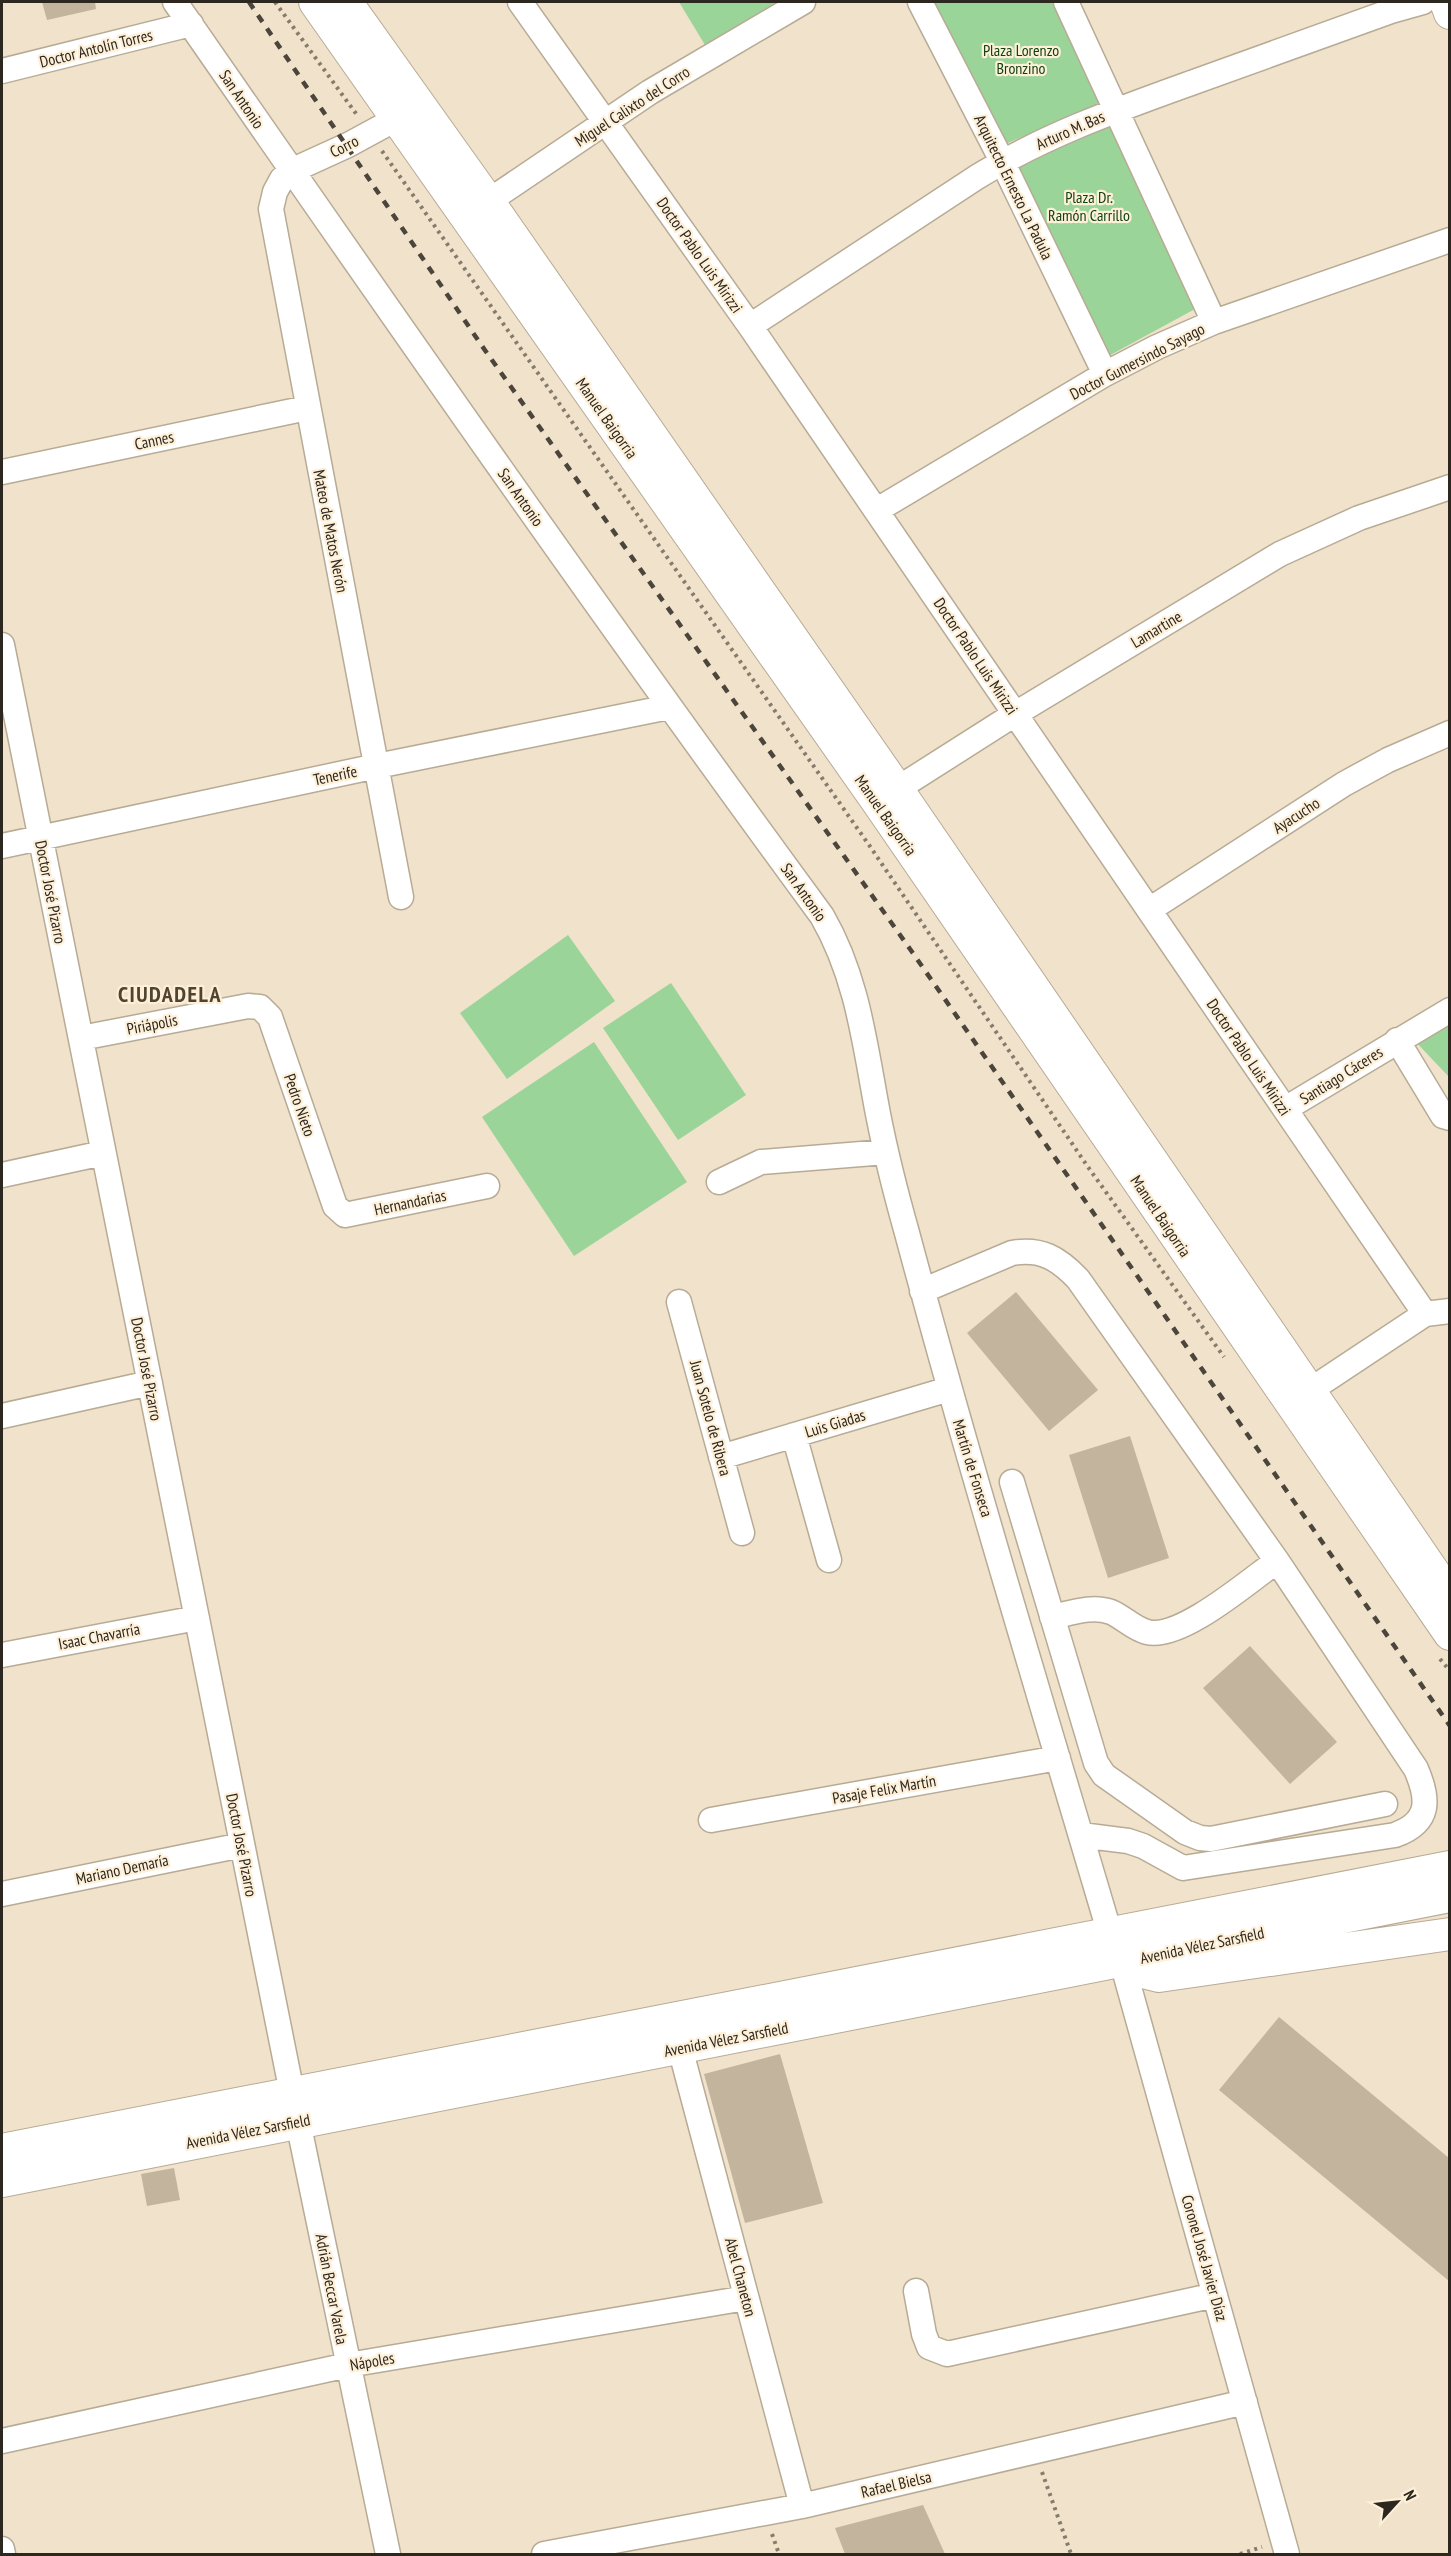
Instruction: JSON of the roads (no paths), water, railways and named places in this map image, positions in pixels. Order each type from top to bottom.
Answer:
[{"type":"main road","name":"Manuel Baigorria","points":[[315,2],[395,119],[476,209],[1440,1587]]},
{"type":"main road","name":"Manuel Baigorria","points":[[346,2],[395,119]]},
{"type":"main road","points":[[1446,2],[1449,13]]},
{"type":"main road","name":"Manuel Baigorria","points":[[887,795],[1309,1391],[1440,1587],[1443,1643]]},
{"type":"main road","name":"Avenida Vélez Sarsfield","points":[[2,2181],[295,2107],[1110,1934],[1449,1867]]},
{"type":"main road","name":"Avenida Vélez Sarsfield","points":[[2,2150],[680,2048],[1449,1896]]},
{"type":"main road","points":[[1122,1962],[1143,1972],[1159,1976],[1449,1934]]},
{"type":"street","name":"San Antonio","points":[[174,2],[669,707],[822,916],[846,965],[856,998]]},
{"type":"street","name":"Doctor Pablo Luis Mirizzi","points":[[520,2],[750,326],[877,510],[1425,1314]]},
{"type":"street","name":"Miguel Calixto del Corro","points":[[476,209],[650,93],[803,2]]},
{"type":"street","name":"Arquitecto Ernesto La Padula","points":[[920,2],[1002,161],[1105,374]]},
{"type":"street","points":[[1066,2],[1214,322]]},
{"type":"street","name":"Arturo M. Bas","points":[[750,326],[1002,161],[1116,110],[1391,10],[1423,2]]},
{"type":"street","name":"Doctor Antolín Torres","points":[[2,71],[191,24]]},
{"type":"street","name":"Corro","points":[[291,171],[348,145],[395,119]]},
{"type":"street","name":"Mateo de Matos Nerón","points":[[291,171],[282,179],[275,192],[271,209],[401,897]]},
{"type":"street","name":"Doctor Gumersindo Sayago","points":[[877,510],[1105,374],[1214,322],[1449,240]]},
{"type":"street","name":"Cannes","points":[[2,472],[308,408]]},
{"type":"street","name":"Lamartine","points":[[887,795],[1015,714],[1281,554],[1359,518],[1449,487]]},
{"type":"street","name":"Doctor José Pizarro","points":[[2,645],[295,2107]]},
{"type":"street","name":"Tenerife","points":[[2,846],[377,766],[669,707]]},
{"type":"street","name":"Ayacucho","points":[[1149,910],[1344,784],[1388,760],[1449,733]]},
{"type":"street","name":"Martín de Fonseca","points":[[856,998],[886,1152],[922,1291],[1110,1934]]},
{"type":"street","name":"Piriápolis","points":[[81,1038],[248,1006],[260,1007]]},
{"type":"street","name":"Pedro Nieto","points":[[260,1007],[270,1017],[335,1206]]},
{"type":"street","name":"Santiago Cáceres","points":[[1285,1109],[1449,1010]]},
{"type":"street","name":"Santiago Cáceres","points":[[1397,1040],[1443,1116],[1449,1118]]},
{"type":"street","points":[[719,1182],[761,1162],[886,1152]]},
{"type":"street","points":[[2,1175],[103,1153]]},
{"type":"street","name":"Hernandarias","points":[[335,1206],[345,1215],[352,1215],[487,1186]]},
{"type":"street","points":[[922,1291],[1024,1251],[1038,1251],[1064,1264],[1078,1279],[1277,1561],[1416,1769],[1425,1798],[1424,1812],[1418,1822],[1395,1835],[1183,1868],[1136,1844],[1081,1835]]},
{"type":"street","name":"Juan Sotelo de Ribera","points":[[679,1302],[742,1533]]},
{"type":"street","points":[[1309,1391],[1425,1314],[1449,1311]]},
{"type":"street","points":[[2,1416],[150,1383]]},
{"type":"street","name":"Luis Giadas","points":[[721,1456],[949,1389]]},
{"type":"street","points":[[794,1435],[829,1560]]},
{"type":"street","points":[[1012,1482],[1100,1769],[1111,1781],[1185,1832],[1200,1838],[1211,1839],[1385,1804]]},
{"type":"street","points":[[1052,1617],[1094,1609],[1111,1612],[1146,1632],[1160,1633],[1198,1617],[1277,1561]]},
{"type":"street","name":"Isaac Chavarría","points":[[2,1655],[197,1618]]},
{"type":"street","name":"Pasaje Felix Martín","points":[[711,1820],[1058,1758]]},
{"type":"street","name":"Mariano Demaría","points":[[2,1894],[242,1845]]},
{"type":"street","name":"Coronel José Javier Díaz","points":[[1122,1962],[1287,2554]]},
{"type":"street","name":"Abel Chaneton","points":[[680,2048],[801,2506]]},
{"type":"street","name":"Adrián Beccar Varela","points":[[295,2107],[388,2554]]},
{"type":"street","points":[[916,2290],[924,2334],[929,2347],[947,2354],[1215,2295]]},
{"type":"street","name":"Nápoles","points":[[2,2441],[348,2365],[746,2298]]},
{"type":"street","name":"Rafael Bielsa","points":[[544,2554],[801,2506],[1245,2402]]},
{"type":"street","points":[[2,2549],[3,2554]]},
{"type":"railway","points":[[249,2],[482,346],[910,949],[1450,1726]]},
{"type":"district","name":"CIUDADELA","points":[[170,994]]},
{"type":"park label","name":"Plaza Lorenzo Bronzino","points":[[1021,59]]},
{"type":"park label","name":"Plaza Dr. Ramón Carrillo","points":[[1089,206]]}]
